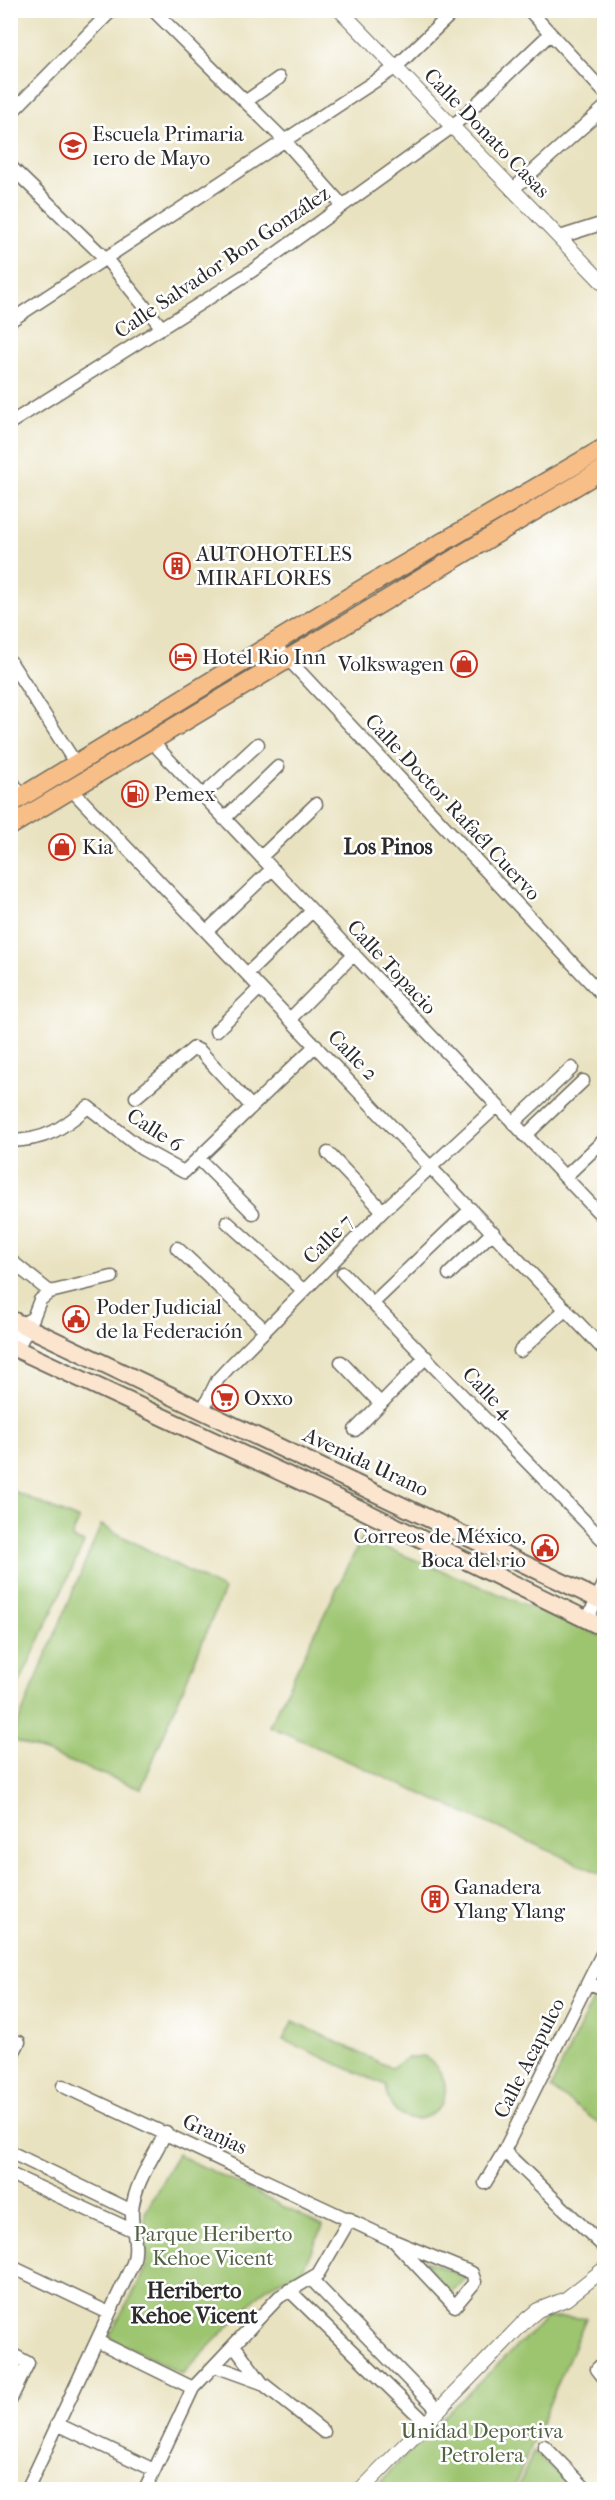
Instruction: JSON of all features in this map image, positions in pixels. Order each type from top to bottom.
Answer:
[{"type":"main road","points":[[16,800],[559,472],[604,448]]},
{"type":"main road","points":[[10,826],[604,469]]},
{"type":"main road","name":"Avenida Urano","points":[[23,1322],[202,1412],[602,1594]]},
{"type":"main road","points":[[13,1347],[358,1508],[604,1628]]},
{"type":"main road","points":[[118,1396],[127,1375]]},
{"type":"street","points":[[10,114],[112,10]]},
{"type":"street","points":[[153,10],[285,141],[342,205]]},
{"type":"street","name":"Calle Donato Casas","points":[[340,10],[604,284]]},
{"type":"street","points":[[10,321],[107,260],[395,68],[455,10]]},
{"type":"street","points":[[529,10],[604,92]]},
{"type":"street","name":"Calle Salvador Bon González","points":[[10,423],[252,271],[452,127],[550,34]]},
{"type":"street","points":[[245,102],[279,78]]},
{"type":"street","points":[[512,189],[604,108]]},
{"type":"street","points":[[10,166],[107,260],[162,328]]},
{"type":"street","points":[[560,237],[604,223]]},
{"type":"street","name":"Calle Doctor Rafaél Cuervo","points":[[274,644],[604,997]]},
{"type":"street","points":[[10,661],[76,764]]},
{"type":"street","name":"Calle Topacio","points":[[152,742],[604,1218]]},
{"type":"street","points":[[202,796],[258,744]]},
{"type":"street","points":[[224,819],[278,767]]},
{"type":"street","points":[[10,778],[16,800]]},
{"type":"street","name":"Calle 2","points":[[71,789],[432,1166],[604,1350]]},
{"type":"street","points":[[261,857],[316,804]]},
{"type":"street","points":[[207,931],[272,869]]},
{"type":"street","points":[[247,974],[312,911]]},
{"type":"street","points":[[291,1018],[354,954]]},
{"type":"street","points":[[216,1031],[260,988]]},
{"type":"street","name":"Calle 6","points":[[10,1141],[25,1141],[58,1132],[88,1107],[142,1149],[184,1172],[316,1045]]},
{"type":"street","points":[[136,1097],[194,1048],[200,1051],[251,1107]]},
{"type":"street","points":[[513,1123],[572,1068]]},
{"type":"street","points":[[525,1136],[583,1081]]},
{"type":"street","name":"Calle 7","points":[[202,1412],[218,1379],[265,1330],[383,1211],[497,1106]]},
{"type":"street","points":[[565,1177],[604,1140]]},
{"type":"street","points":[[328,1153],[383,1211]]},
{"type":"street","points":[[198,1158],[253,1213]]},
{"type":"street","points":[[373,1304],[471,1209]]},
{"type":"street","points":[[227,1222],[304,1291]]},
{"type":"street","points":[[449,1274],[493,1232]]},
{"type":"street","points":[[177,1248],[265,1330]]},
{"type":"street","points":[[10,1260],[50,1292]]},
{"type":"street","name":"Calle 4","points":[[343,1273],[604,1542]]},
{"type":"street","points":[[13,1347],[23,1322],[40,1300],[50,1292],[112,1277]]},
{"type":"street","points":[[520,1351],[566,1309]]},
{"type":"street","points":[[355,1430],[426,1358]]},
{"type":"street","points":[[341,1362],[381,1404]]},
{"type":"street","points":[[586,1620],[602,1594]]},
{"type":"street","name":"Calle Acapulco","points":[[485,2183],[504,2151],[604,1950]]},
{"type":"street","points":[[589,1983],[604,1989]]},
{"type":"street","points":[[10,2059],[19,2042]]},
{"type":"street","name":"Granjas","points":[[63,2086],[166,2132],[394,2241],[472,2272],[475,2277],[458,2305],[455,2306],[394,2241]]},
{"type":"street","points":[[27,2490],[135,2257],[132,2211],[136,2193],[166,2132]]},
{"type":"street","points":[[504,2151],[604,2247]]},
{"type":"street","points":[[10,2152],[132,2211]]},
{"type":"street","points":[[10,2174],[134,2231]]},
{"type":"street","points":[[145,2490],[193,2388],[279,2297],[311,2279],[322,2269],[350,2219]]},
{"type":"street","points":[[10,2266],[109,2313]]},
{"type":"street","points":[[361,2490],[437,2409],[532,2314],[566,2299],[604,2269]]},
{"type":"street","points":[[311,2279],[437,2409]]},
{"type":"street","points":[[290,2290],[425,2422]]},
{"type":"street","points":[[97,2341],[193,2388]]},
{"type":"street","points":[[234,2345],[262,2383],[324,2432]]},
{"type":"street","points":[[361,2360],[376,2347]]},
{"type":"street","points":[[10,2352],[27,2363],[10,2401]]},
{"type":"street","points":[[604,2362],[597,2369],[604,2378]]},
{"type":"street","points":[[215,2366],[262,2383]]},
{"type":"street","points":[[57,2424],[154,2470]]},
{"type":"street","points":[[543,2446],[587,2490]]},
{"type":"green space","points":[[11,1490],[79,1520],[71,1538],[84,1543],[11,1702]]},
{"type":"green space","points":[[101,1525],[224,1590],[141,1789],[11,1739]]},
{"type":"green space","points":[[362,1538],[604,1637],[604,1875],[269,1726]]},
{"type":"green space","points":[[595,1995],[604,2001],[604,2127],[551,2088]]},
{"type":"green space","points":[[293,2021],[391,2068],[406,2058],[424,2056],[440,2073],[445,2089],[441,2103],[431,2114],[418,2119],[404,2117],[392,2106],[385,2085],[283,2040]]},
{"type":"green space","name":"Parque Heriberto Kehoe Vicent","points":[[177,2154],[323,2226],[302,2271],[267,2287],[182,2374],[109,2337],[147,2267],[145,2213]]},
{"type":"green space","points":[[423,2260],[467,2277],[450,2295]]},
{"type":"green space","name":"Unidad Deportiva Petrolera","points":[[546,2318],[586,2318],[513,2489],[373,2489],[431,2429]]},
{"type":"green space","points":[[534,2451],[574,2489],[517,2489]]},
{"type":"place","name":"Escuela Primaria 1ero de Mayo","points":[[73,146]]},
{"type":"place","name":"AUTOHOTELES MIRAFLORES","points":[[177,566]]},
{"type":"place","name":"Hotel Rio Inn","points":[[183,657]]},
{"type":"place","name":"Volkswagen","points":[[464,664]]},
{"type":"place","name":"Pemex","points":[[135,794]]},
{"type":"place","name":"Kia","points":[[62,847]]},
{"type":"place","name":"Poder Judicial de la Federación","points":[[76,1319]]},
{"type":"place","name":"Oxxo","points":[[225,1398]]},
{"type":"place","name":"Correos de México, Boca del rio","points":[[545,1548]]},
{"type":"place","name":"Ganadera Ylang Ylang","points":[[435,1899]]},
{"type":"district","name":"Los Pinos","points":[[388,846]]},
{"type":"district","name":"Heriberto Kehoe Vicent","points":[[194,2302]]}]
